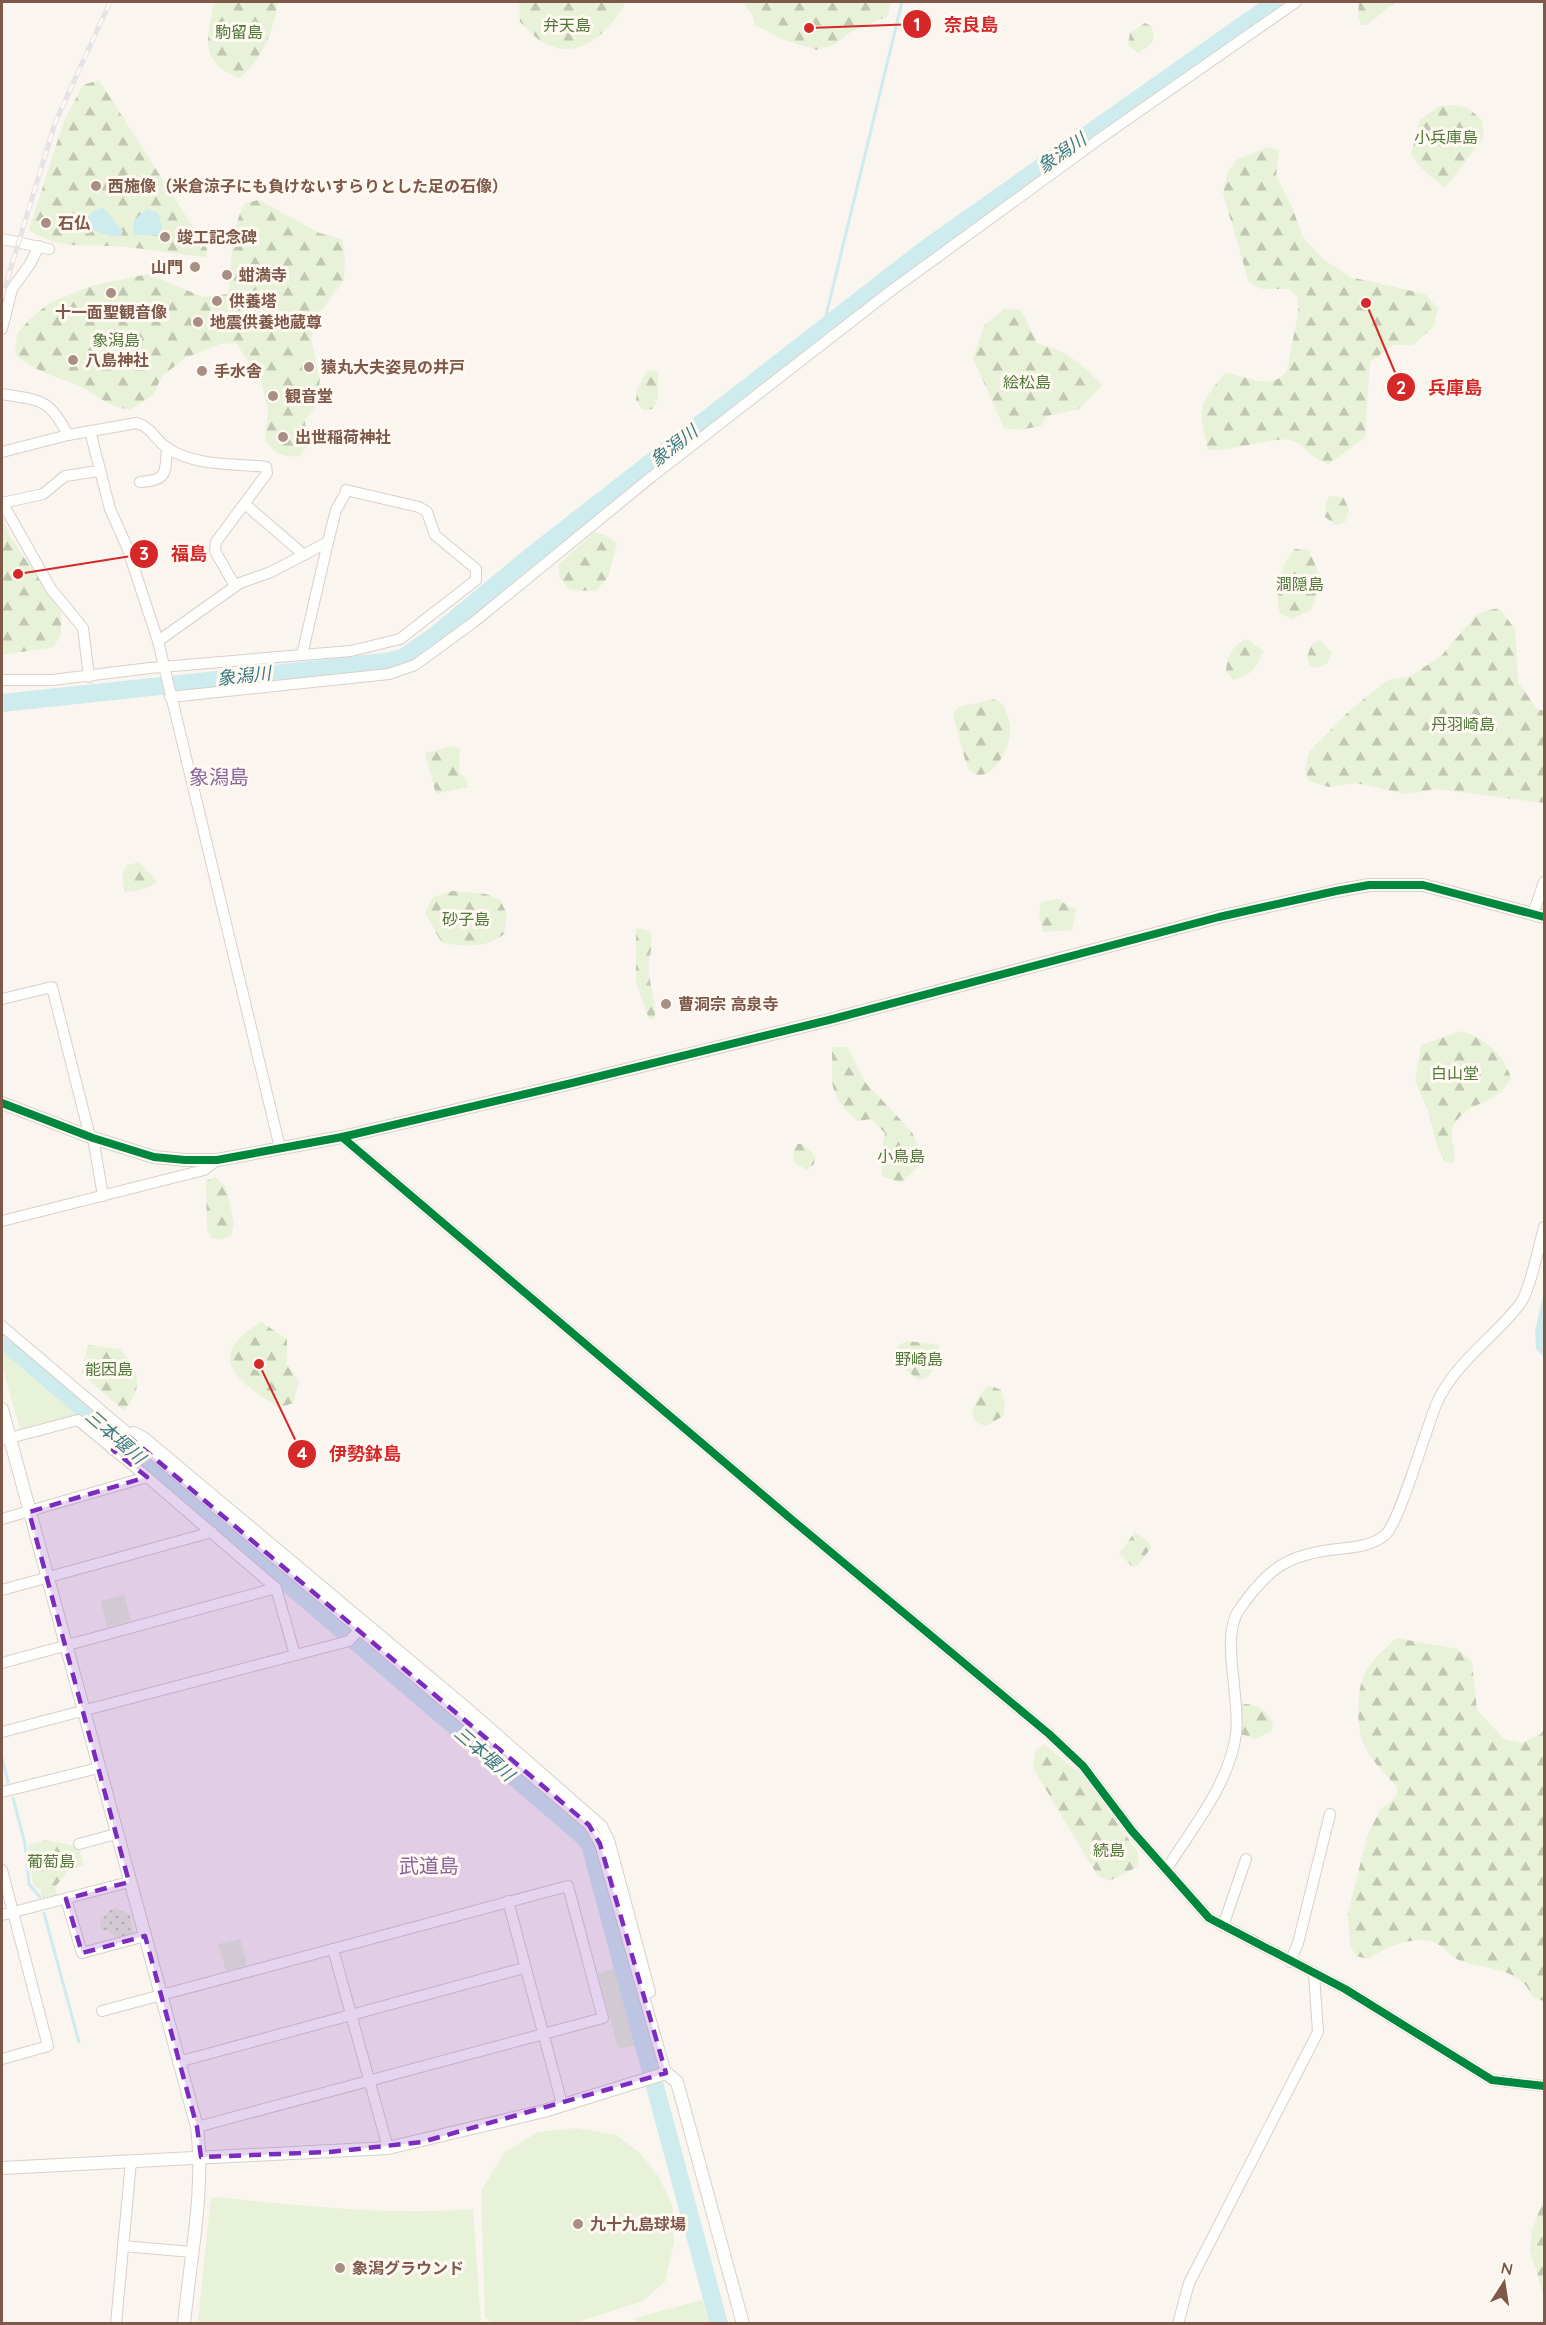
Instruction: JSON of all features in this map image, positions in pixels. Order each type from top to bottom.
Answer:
[{"type":"street","points":[[170,697],[389,674],[415,665],[474,622],[650,478],[888,293],[1102,136],[1296,2]]},
{"type":"street","points":[[2,239],[44,248],[12,289],[2,329]]},
{"type":"street","points":[[2,394],[46,404],[52,408],[68,435]]},
{"type":"street","points":[[2,452],[68,435],[137,423],[147,426],[167,448],[187,458],[232,465],[266,467],[267,473],[246,505],[216,542],[215,551],[235,586]]},
{"type":"street","points":[[90,431],[99,471],[158,641],[162,667],[280,1148]]},
{"type":"street","points":[[140,483],[159,481],[162,478],[165,471],[167,448]]},
{"type":"street","points":[[88,677],[83,628],[51,589],[2,502],[43,494],[65,476],[99,471]]},
{"type":"street","points":[[2,680],[12,682],[88,677],[162,667],[351,651],[382,645],[400,639],[476,580],[476,569],[435,535],[428,512],[419,507],[346,492],[336,510],[302,655]]},
{"type":"street","points":[[246,505],[304,555]]},
{"type":"street","points":[[158,641],[235,586],[328,542]]},
{"type":"street","points":[[2,1103],[92,1137],[154,1157],[218,1160],[342,1137],[829,1020],[1190,924],[1336,891],[1369,885],[1423,885],[1539,915],[1545,882]]},
{"type":"street","points":[[2,999],[52,987],[92,1137],[103,1196]]},
{"type":"street","points":[[342,1137],[806,1532],[1049,1734],[1083,1766],[1132,1832],[1209,1918],[1345,1989],[1492,2080],[1545,2086]]},
{"type":"street","points":[[2,1221],[204,1170],[218,1160]]},
{"type":"street","points":[[1166,1870],[1213,1798],[1236,1734],[1235,1678],[1230,1629],[1238,1611],[1277,1566],[1290,1559],[1328,1550],[1368,1545],[1386,1535],[1395,1523],[1414,1464],[1444,1387],[1521,1303],[1545,1227]]},
{"type":"street","points":[[2,1326],[127,1435],[589,1825],[600,1844],[668,2072],[677,2082],[743,2324]]},
{"type":"street","points":[[2,1409],[5,1439],[48,1578],[197,2127],[201,2157],[184,2324]]},
{"type":"street","points":[[5,1439],[78,1420],[276,1588],[295,1655]]},
{"type":"street","points":[[114,1449],[127,1435],[134,1432],[145,1438],[465,1706],[602,1826],[609,1840],[668,2072]]},
{"type":"street","points":[[2,1519],[147,1477]]},
{"type":"street","points":[[2,1590],[212,1532]]},
{"type":"street","points":[[2,1663],[276,1588]]},
{"type":"street","points":[[2,1732],[349,1641],[359,1630]]},
{"type":"street","points":[[2,1792],[98,1768]]},
{"type":"street","points":[[1290,1962],[1298,1943],[1330,1814]]},
{"type":"street","points":[[79,1844],[116,1834]]},
{"type":"street","points":[[1223,1926],[1246,1860]]},
{"type":"street","points":[[2,1870],[7,1913],[48,2046],[2,2059]]},
{"type":"street","points":[[7,1913],[129,1882]]},
{"type":"street","points":[[102,2011],[568,1886],[603,2018],[197,2127]]},
{"type":"street","points":[[66,1899],[82,1953],[145,1936]]},
{"type":"street","points":[[508,1901],[562,2104]]},
{"type":"street","points":[[333,1949],[388,2148]]},
{"type":"street","points":[[178,2062],[524,1968]]},
{"type":"street","points":[[1178,2324],[1189,2283],[1318,2032],[1314,1974]]},
{"type":"street","points":[[2,2168],[388,2148],[422,2142],[562,2104],[668,2072]]},
{"type":"street","points":[[116,2324],[131,2161]]},
{"type":"street","points":[[123,2246],[192,2252]]},
{"type":"highlighted area","points":[[127,1435],[589,1825],[600,1844],[666,2073],[422,2142],[330,2152],[201,2157],[197,2127],[145,1936],[82,1953],[66,1899],[129,1882],[29,1512],[147,1477],[113,1450]]},
{"type":"green space","name":"駒留島","points":[[214,2],[278,2],[266,44],[247,71],[239,78],[217,64],[208,48]]},
{"type":"green space","name":"弁天島","points":[[519,2],[626,2],[619,14],[591,42],[567,49],[541,41],[520,22]]},
{"type":"green space","points":[[742,2],[891,2],[888,16],[852,31],[834,45],[817,50],[784,40],[755,25],[752,14]]},
{"type":"green space","points":[[1359,2],[1395,2],[1367,25],[1361,25],[1358,17]]},
{"type":"green space","points":[[1145,23],[1151,26],[1154,34],[1152,43],[1138,53],[1128,45],[1130,33]]},
{"type":"green space","points":[[99,80],[207,249],[206,257],[133,248],[59,243],[29,230],[64,121],[83,85]]},
{"type":"green space","name":"小兵庫島","points":[[1454,105],[1468,108],[1482,120],[1484,137],[1445,188],[1421,168],[1411,154],[1420,120],[1440,106]]},
{"type":"green space","points":[[1269,147],[1279,150],[1276,176],[1290,202],[1303,237],[1323,259],[1350,277],[1425,294],[1438,308],[1434,326],[1413,345],[1393,345],[1370,362],[1365,437],[1329,464],[1317,459],[1300,445],[1289,440],[1274,440],[1208,450],[1202,425],[1202,408],[1205,401],[1225,373],[1267,382],[1281,377],[1287,370],[1298,314],[1298,298],[1289,289],[1262,289],[1249,283],[1223,193],[1228,172],[1236,160]]},
{"type":"green space","name":"象潟島","points":[[259,200],[319,233],[342,239],[345,257],[344,280],[315,319],[311,339],[320,379],[316,406],[305,420],[307,446],[300,456],[280,454],[272,449],[265,440],[268,411],[261,380],[236,343],[220,344],[185,358],[162,376],[153,395],[130,410],[110,404],[83,388],[39,370],[15,354],[17,333],[34,315],[51,302],[95,285],[148,274],[203,297],[228,294],[236,225],[245,203]]},
{"type":"green space","name":"絵松島","points":[[1005,308],[1021,310],[1038,344],[1066,354],[1102,385],[1079,409],[1047,416],[1041,426],[1019,430],[1004,428],[973,358],[984,326]]},
{"type":"green space","points":[[648,370],[658,371],[658,399],[653,409],[643,410],[636,401],[637,389]]},
{"type":"green space","points":[[1330,496],[1343,497],[1349,509],[1345,522],[1336,525],[1325,517],[1326,502]]},
{"type":"green space","points":[[2,516],[9,535],[61,612],[61,633],[54,647],[2,655]]},
{"type":"green space","points":[[594,532],[605,535],[617,543],[608,577],[596,591],[570,590],[560,578],[558,565]]},
{"type":"green space","name":"澗隠島","points":[[1295,549],[1308,549],[1318,572],[1318,585],[1311,610],[1292,619],[1280,614],[1278,589],[1285,562]]},
{"type":"green space","name":"丹羽崎島","points":[[1499,608],[1515,629],[1518,682],[1537,709],[1544,711],[1544,803],[1437,789],[1406,794],[1356,783],[1329,787],[1309,781],[1305,770],[1309,752],[1350,710],[1388,680],[1411,676],[1442,655],[1478,613]]},
{"type":"green space","points":[[1247,639],[1263,651],[1252,670],[1233,680],[1226,671],[1228,660],[1234,648]]},
{"type":"green space","points":[[1320,640],[1331,652],[1328,662],[1319,668],[1310,666],[1307,658],[1311,645]]},
{"type":"green space","points":[[993,699],[1003,704],[1010,725],[1009,740],[996,766],[982,775],[974,773],[967,767],[953,714],[959,707]]},
{"type":"green space","points":[[453,746],[460,748],[459,771],[467,782],[467,787],[436,794],[425,753]]},
{"type":"green space","points":[[138,862],[157,881],[142,889],[125,891],[122,878],[124,869]]},
{"type":"green space","name":"砂子島","points":[[452,891],[486,894],[500,900],[507,914],[504,934],[482,944],[442,943],[425,913],[432,898]]},
{"type":"green space","points":[[1057,899],[1076,910],[1072,930],[1043,932],[1039,914],[1041,902]]},
{"type":"green space","points":[[636,928],[650,931],[651,936],[649,968],[655,1009],[654,1020],[649,1019],[636,982]]},
{"type":"green space","name":"白山堂","points":[[1461,1031],[1478,1038],[1492,1048],[1503,1062],[1511,1078],[1501,1092],[1459,1117],[1452,1131],[1454,1163],[1446,1162],[1438,1150],[1429,1113],[1415,1081],[1421,1045]]},
{"type":"green space","name":"小鳥島","points":[[832,1047],[847,1047],[865,1082],[912,1132],[924,1161],[901,1183],[882,1176],[881,1152],[885,1133],[871,1119],[858,1121],[836,1096],[832,1080]]},
{"type":"green space","points":[[797,1144],[803,1144],[815,1156],[814,1164],[807,1170],[795,1163],[793,1153]]},
{"type":"green space","points":[[215,1177],[226,1187],[234,1224],[231,1236],[222,1240],[211,1238],[207,1230],[206,1181]]},
{"type":"green space","points":[[261,1322],[287,1339],[287,1365],[299,1382],[293,1403],[279,1408],[240,1379],[230,1359],[233,1347],[243,1335]]},
{"type":"green space","name":"野崎島","points":[[907,1341],[939,1345],[940,1357],[928,1377],[919,1380],[906,1370],[897,1346]]},
{"type":"green space","name":"能因島","points":[[88,1345],[120,1349],[132,1365],[137,1386],[135,1394],[124,1411],[81,1373]]},
{"type":"green space","points":[[2,1350],[78,1415],[20,1429],[2,1366]]},
{"type":"green space","points":[[989,1385],[1001,1390],[1005,1404],[1003,1416],[986,1426],[978,1423],[973,1414],[976,1401]]},
{"type":"green space","points":[[1135,1532],[1150,1543],[1151,1548],[1137,1566],[1133,1567],[1119,1554]]},
{"type":"green space","points":[[124,1595],[131,1621],[107,1627],[101,1601]]},
{"type":"green space","points":[[1396,1638],[1458,1649],[1472,1662],[1477,1710],[1504,1739],[1522,1743],[1541,1734],[1544,1729],[1544,2001],[1533,1998],[1528,1988],[1512,1975],[1459,1960],[1440,1945],[1430,1941],[1416,1940],[1401,1943],[1368,1959],[1356,1956],[1350,1945],[1348,1913],[1367,1837],[1380,1810],[1396,1797],[1397,1787],[1371,1758],[1362,1740],[1359,1721],[1360,1689],[1368,1668]]},
{"type":"green space","points":[[1244,1704],[1253,1705],[1264,1711],[1273,1723],[1271,1732],[1255,1739],[1241,1734],[1241,1707]]},
{"type":"green space","name":"続島","points":[[1044,1744],[1082,1775],[1138,1852],[1139,1866],[1109,1881],[1098,1876],[1033,1768],[1035,1752]]},
{"type":"green space","name":"葡萄島","points":[[46,1840],[79,1847],[84,1866],[70,1869],[55,1887],[57,1896],[44,1899],[40,1889],[33,1885],[28,1845]]},
{"type":"green space","points":[[116,1908],[130,1915],[134,1935],[118,1940],[108,1930],[102,1930],[100,1922],[109,1911]]},
{"type":"green space","points":[[240,1939],[247,1965],[226,1971],[218,1944]]},
{"type":"green space","points":[[617,1968],[637,2045],[618,2049],[598,1973]]},
{"type":"green space","name":"九十九島球場","points":[[577,2128],[616,2135],[640,2153],[659,2177],[673,2207],[674,2242],[665,2282],[643,2301],[575,2323],[492,2323],[485,2317],[481,2191],[505,2152],[538,2132]]},
{"type":"green space","name":"象潟グラウンド","points":[[213,2197],[376,2210],[473,2209],[481,2323],[198,2323],[210,2204]]},
{"type":"green space","points":[[1544,2197],[1544,2297],[1530,2250],[1532,2231]]},
{"type":"green space","points":[[702,2300],[709,2323],[636,2323],[635,2318]]},
{"type":"water","points":[[103,208],[123,231],[121,236],[110,236],[87,228],[84,221],[90,214]]},
{"type":"water","points":[[147,209],[158,213],[162,227],[159,235],[133,235],[134,220]]},
{"type":"water","points":[[1544,1291],[1544,1357],[1536,1349],[1535,1331]]},
{"type":"waterway","points":[[823,328],[902,2]]},
{"type":"waterway","name":"象潟川","points":[[2,703],[385,662],[403,658],[437,634],[536,552],[928,247],[1276,2]]},
{"type":"waterway","name":"三本堰川","points":[[2,1339],[583,1836],[590,1845],[719,2324]]},
{"type":"waterway","points":[[2,1758],[8,1782]]},
{"type":"waterway","points":[[13,1798],[25,1844],[29,1884],[40,1897]]},
{"type":"waterway","points":[[44,1913],[79,2042]]},
{"type":"railway","points":[[2,297],[55,123],[110,2]]},
{"type":"cycle path","points":[[2,1103],[93,1138],[154,1157],[217,1160],[342,1137],[572,1083],[829,1020],[1219,917],[1336,891],[1369,885],[1423,885],[1544,917]]},
{"type":"cycle path","points":[[342,1137],[797,1524],[1049,1734],[1083,1766],[1132,1831],[1209,1918],[1345,1989],[1492,2080],[1544,2086]]},
{"type":"place","name":"奈良島","points":[[809,28]]},
{"type":"place","name":"西施像（米倉涼子にも負けないすらりとした足の石像）","points":[[96,186]]},
{"type":"place","name":"石仏","points":[[46,223]]},
{"type":"place","name":"竣工記念碑","points":[[165,237]]},
{"type":"place","name":"山門","points":[[195,267]]},
{"type":"place","name":"蚶満寺","points":[[227,275]]},
{"type":"place","name":"十一面聖観音像","points":[[111,293]]},
{"type":"place","name":"供養塔","points":[[217,301]]},
{"type":"place","name":"兵庫島","points":[[1366,303]]},
{"type":"place","name":"地震供養地蔵尊","points":[[198,322]]},
{"type":"place","name":"八島神社","points":[[73,360]]},
{"type":"place","name":"猿丸大夫姿見の井戸","points":[[309,367]]},
{"type":"place","name":"手水舎","points":[[202,371]]},
{"type":"place","name":"観音堂","points":[[273,396]]},
{"type":"place","name":"出世稲荷神社","points":[[283,437]]},
{"type":"place","name":"福島","points":[[18,574]]},
{"type":"place","name":"曹洞宗 高泉寺","points":[[666,1004]]},
{"type":"place","name":"伊勢鉢島","points":[[259,1364]]},
{"type":"place","name":"九十九島球場","points":[[578,2224]]},
{"type":"place","name":"象潟グラウンド","points":[[340,2268]]},
{"type":"district","name":"象潟島","points":[[219,777]]},
{"type":"district","name":"武道島","points":[[429,1866]]}]
